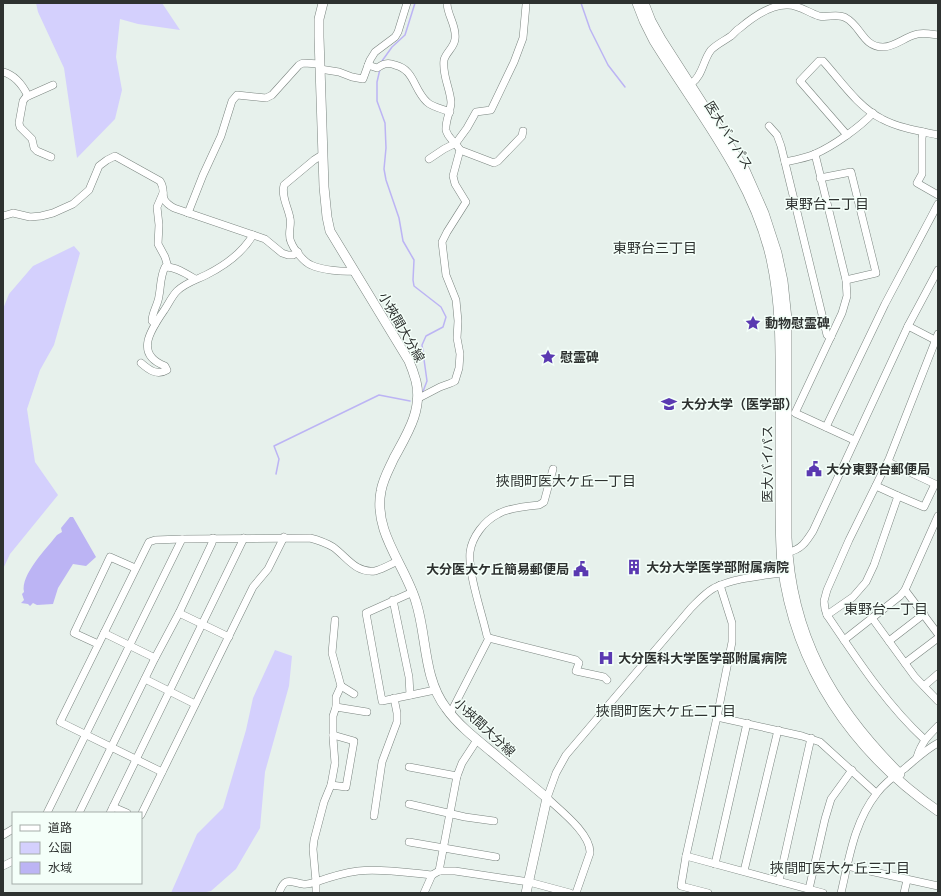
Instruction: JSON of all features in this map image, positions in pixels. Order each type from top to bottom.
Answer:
[{"type":"main road","name":"小挾間大分線","points":[[323,3],[319,19],[322,155],[325,202],[330,231],[410,361],[416,383],[416,414],[383,481],[379,501],[383,529],[413,592],[420,614],[431,676],[435,690],[441,702],[450,714],[477,740],[547,798]]},
{"type":"main road","name":"医大バイパス","points":[[637,3],[654,41],[730,159],[743,182],[757,213],[769,250],[776,283],[780,321],[780,518],[791,606],[799,635],[809,662],[818,680],[848,728],[870,753],[896,774],[914,793],[938,811]]},
{"type":"main road","name":"医大バイパス","points":[[644,3],[661,40],[745,170],[763,209],[777,253],[783,282],[787,319],[787,573]]},
{"type":"main road","points":[[526,893],[547,798]]},
{"type":"street","points":[[188,213],[200,181],[221,136],[232,101],[237,96],[266,98],[272,95],[299,65],[303,63],[320,66],[363,79],[375,52],[395,37],[398,32],[408,3]]},
{"type":"street","points":[[448,3],[448,9],[454,26],[455,38],[452,47],[445,57],[443,69],[451,101],[446,129],[448,135],[458,147],[494,163],[522,136],[523,131]]},
{"type":"street","points":[[417,399],[455,381],[460,354],[457,338],[456,300],[446,275],[442,242],[466,202],[455,184],[453,176],[458,147],[476,112],[489,111],[494,105],[514,62],[523,38],[526,5]]},
{"type":"street","points":[[692,84],[700,75],[710,52],[715,46],[733,35],[738,28],[753,18],[771,7],[780,5],[793,6],[819,16],[833,15],[846,17],[852,22],[868,42],[883,47],[913,35],[938,35]]},
{"type":"street","points":[[848,135],[800,81],[819,61],[823,61],[861,104],[873,114],[890,123],[938,135]]},
{"type":"street","points":[[368,65],[377,68],[382,64],[389,63],[407,70],[427,102],[450,112]]},
{"type":"street","points":[[3,72],[9,74],[20,83],[28,96]]},
{"type":"street","points":[[51,157],[37,151],[34,148],[32,139],[20,127],[19,123],[23,101],[28,96],[53,85]]},
{"type":"street","points":[[785,162],[815,154],[848,135],[873,114]]},
{"type":"street","points":[[770,126],[777,135],[785,162],[827,335],[831,337]]},
{"type":"street","points":[[924,132],[922,138],[922,174],[917,183],[938,195]]},
{"type":"street","points":[[429,159],[444,149],[458,147]]},
{"type":"street","points":[[815,154],[846,280],[847,296],[846,303],[831,337],[795,413],[854,440]]},
{"type":"street","points":[[322,155],[284,185],[283,190],[291,220],[289,234],[291,242],[310,265],[329,269],[354,271]]},
{"type":"street","points":[[3,216],[13,213],[30,217],[41,216],[53,213],[74,204],[89,190],[100,166],[115,156],[160,181],[163,185],[163,199],[167,204],[188,213],[265,239],[282,253],[293,255],[298,252]]},
{"type":"street","points":[[820,178],[851,172],[876,273],[846,280]]},
{"type":"street","points":[[163,193],[157,207],[159,225],[158,244],[165,257],[168,267]]},
{"type":"street","points":[[826,427],[884,304],[938,204]]},
{"type":"street","points":[[141,363],[148,370],[157,373],[164,373],[167,370],[166,366],[152,359],[149,353],[150,335],[155,324],[178,290],[195,279],[224,265],[253,235]]},
{"type":"street","points":[[155,324],[152,321],[152,316],[159,297],[161,278],[165,267],[168,267]]},
{"type":"street","points":[[168,267],[180,271],[195,279]]},
{"type":"street","points":[[788,552],[799,549],[806,542],[813,531],[908,326],[938,270]]},
{"type":"street","points":[[908,326],[936,337],[888,462],[850,540],[827,590],[824,601],[825,609],[828,615],[844,640],[898,714],[924,740]]},
{"type":"street","points":[[876,486],[924,507],[935,484],[888,462]]},
{"type":"street","points":[[553,469],[544,502],[498,513],[485,523],[474,538],[471,546],[470,562],[487,636],[489,638],[576,660],[578,663],[576,671],[607,680]]},
{"type":"street","points":[[828,615],[853,597],[866,582],[898,496]]},
{"type":"street","points":[[844,640],[900,596],[905,590],[938,516]]},
{"type":"street","points":[[142,813],[254,587],[268,569],[284,537]]},
{"type":"street","points":[[162,772],[60,722],[149,542],[155,540],[213,538],[310,538],[322,541],[333,548],[354,566],[365,571],[376,570],[398,561]]},
{"type":"street","points":[[80,812],[145,678],[179,613],[213,538]]},
{"type":"street","points":[[122,812],[111,810],[244,538]]},
{"type":"street","points":[[48,812],[182,539]]},
{"type":"street","points":[[98,644],[74,633],[110,557],[135,568]]},
{"type":"street","points":[[576,893],[590,853],[590,848],[586,839],[577,828],[547,798],[559,767],[576,743],[698,600],[710,590],[743,579],[787,573]]},
{"type":"street","points":[[708,893],[681,886],[686,856],[717,717],[732,637],[732,623],[720,586]]},
{"type":"street","points":[[905,590],[938,634]]},
{"type":"street","points":[[413,592],[366,613],[382,701],[435,690]]},
{"type":"street","points":[[393,600],[408,677],[410,695]]},
{"type":"street","points":[[179,613],[228,638]]},
{"type":"street","points":[[889,641],[924,614]]},
{"type":"street","points":[[872,618],[905,663],[938,701]]},
{"type":"street","points":[[316,893],[313,849],[314,840],[324,802],[331,785],[335,763],[333,716],[336,707],[336,697],[341,686],[332,653],[335,620]]},
{"type":"street","points":[[104,633],[155,658]]},
{"type":"street","points":[[450,714],[489,638]]},
{"type":"street","points":[[905,663],[938,638]]},
{"type":"street","points":[[924,686],[938,674]]},
{"type":"street","points":[[145,678],[196,704]]},
{"type":"street","points":[[341,686],[354,694]]},
{"type":"street","points":[[374,816],[382,762],[397,722],[394,698]]},
{"type":"street","points":[[336,707],[367,712]]},
{"type":"street","points":[[717,717],[811,738],[820,742],[876,793]]},
{"type":"street","points":[[715,864],[747,724]]},
{"type":"street","points":[[917,757],[919,748],[924,740],[938,726]]},
{"type":"street","points":[[744,871],[778,730]]},
{"type":"street","points":[[331,785],[346,786],[354,741],[333,735]]},
{"type":"street","points":[[779,880],[811,738]]},
{"type":"street","points":[[439,871],[457,776],[462,763],[477,740]]},
{"type":"street","points":[[841,893],[855,834],[876,793],[917,757],[938,743]]},
{"type":"street","points":[[409,767],[457,776]]},
{"type":"street","points":[[809,889],[831,799],[852,770]]},
{"type":"street","points":[[409,804],[450,812],[465,817],[494,821]]},
{"type":"street","points":[[3,835],[12,830]]},
{"type":"street","points":[[409,842],[496,857]]},
{"type":"street","points":[[686,856],[823,893]]},
{"type":"street","points":[[3,866],[12,861]]},
{"type":"street","points":[[847,866],[938,886]]},
{"type":"street","points":[[279,893],[286,883],[292,880],[304,884],[360,870],[432,875],[439,871],[455,871],[529,882],[570,893]]},
{"type":"street","points":[[424,893],[432,875]]},
{"type":"street","points":[[904,893],[908,880]]},
{"type":"green space","points":[[36,3],[162,3],[180,30],[138,24],[120,19],[116,57],[122,90],[115,119],[77,158],[64,68],[38,12]]},
{"type":"green space","points":[[74,246],[80,253],[54,345],[40,370],[27,409],[35,462],[58,495],[10,554],[3,569],[3,309],[9,294],[33,266]]},
{"type":"green space","points":[[275,650],[292,656],[289,686],[265,772],[260,828],[236,869],[211,891],[202,893],[171,893],[197,834],[223,808],[246,730],[253,698]]},
{"type":"water","points":[[70,517],[73,517],[96,557],[86,566],[73,564],[58,588],[53,604],[37,605],[33,603],[30,606],[28,604],[21,603],[24,600],[22,594],[24,592],[26,578],[30,570],[57,535],[62,532],[61,528]]},
{"type":"waterway","points":[[382,61],[392,47],[405,35],[415,3]]},
{"type":"waterway","points":[[581,3],[590,29],[608,65],[625,87]]},
{"type":"waterway","points":[[380,69],[377,82],[377,101],[385,123],[386,148],[384,169],[386,180],[399,218],[403,241],[414,260],[414,286],[441,307],[446,317],[443,327],[426,336],[422,345],[427,381],[422,394]]},
{"type":"waterway","points":[[276,474],[279,459],[274,446],[379,395],[410,401]]},
{"type":"place","name":"動物慰霊碑","points":[[753,323]]},
{"type":"place","name":"慰霊碑","points":[[548,357]]},
{"type":"place","name":"大分大学（医学部）","points":[[669,404]]},
{"type":"place","name":"大分東野台郵便局","points":[[814,469]]},
{"type":"place","name":"大分大学医学部附属病院","points":[[634,567]]},
{"type":"place","name":"大分医大ケ丘簡易郵便局","points":[[581,569]]},
{"type":"place","name":"大分医科大学医学部附属病院","points":[[606,658]]},
{"type":"district","name":"東野台二丁目","points":[[827,204]]},
{"type":"district","name":"東野台三丁目","points":[[655,248]]},
{"type":"district","name":"挾間町医大ケ丘一丁目","points":[[566,481]]},
{"type":"district","name":"東野台一丁目","points":[[886,609]]},
{"type":"district","name":"挾間町医大ケ丘二丁目","points":[[666,711]]},
{"type":"district","name":"挾間町医大ケ丘三丁目","points":[[840,868]]}]
